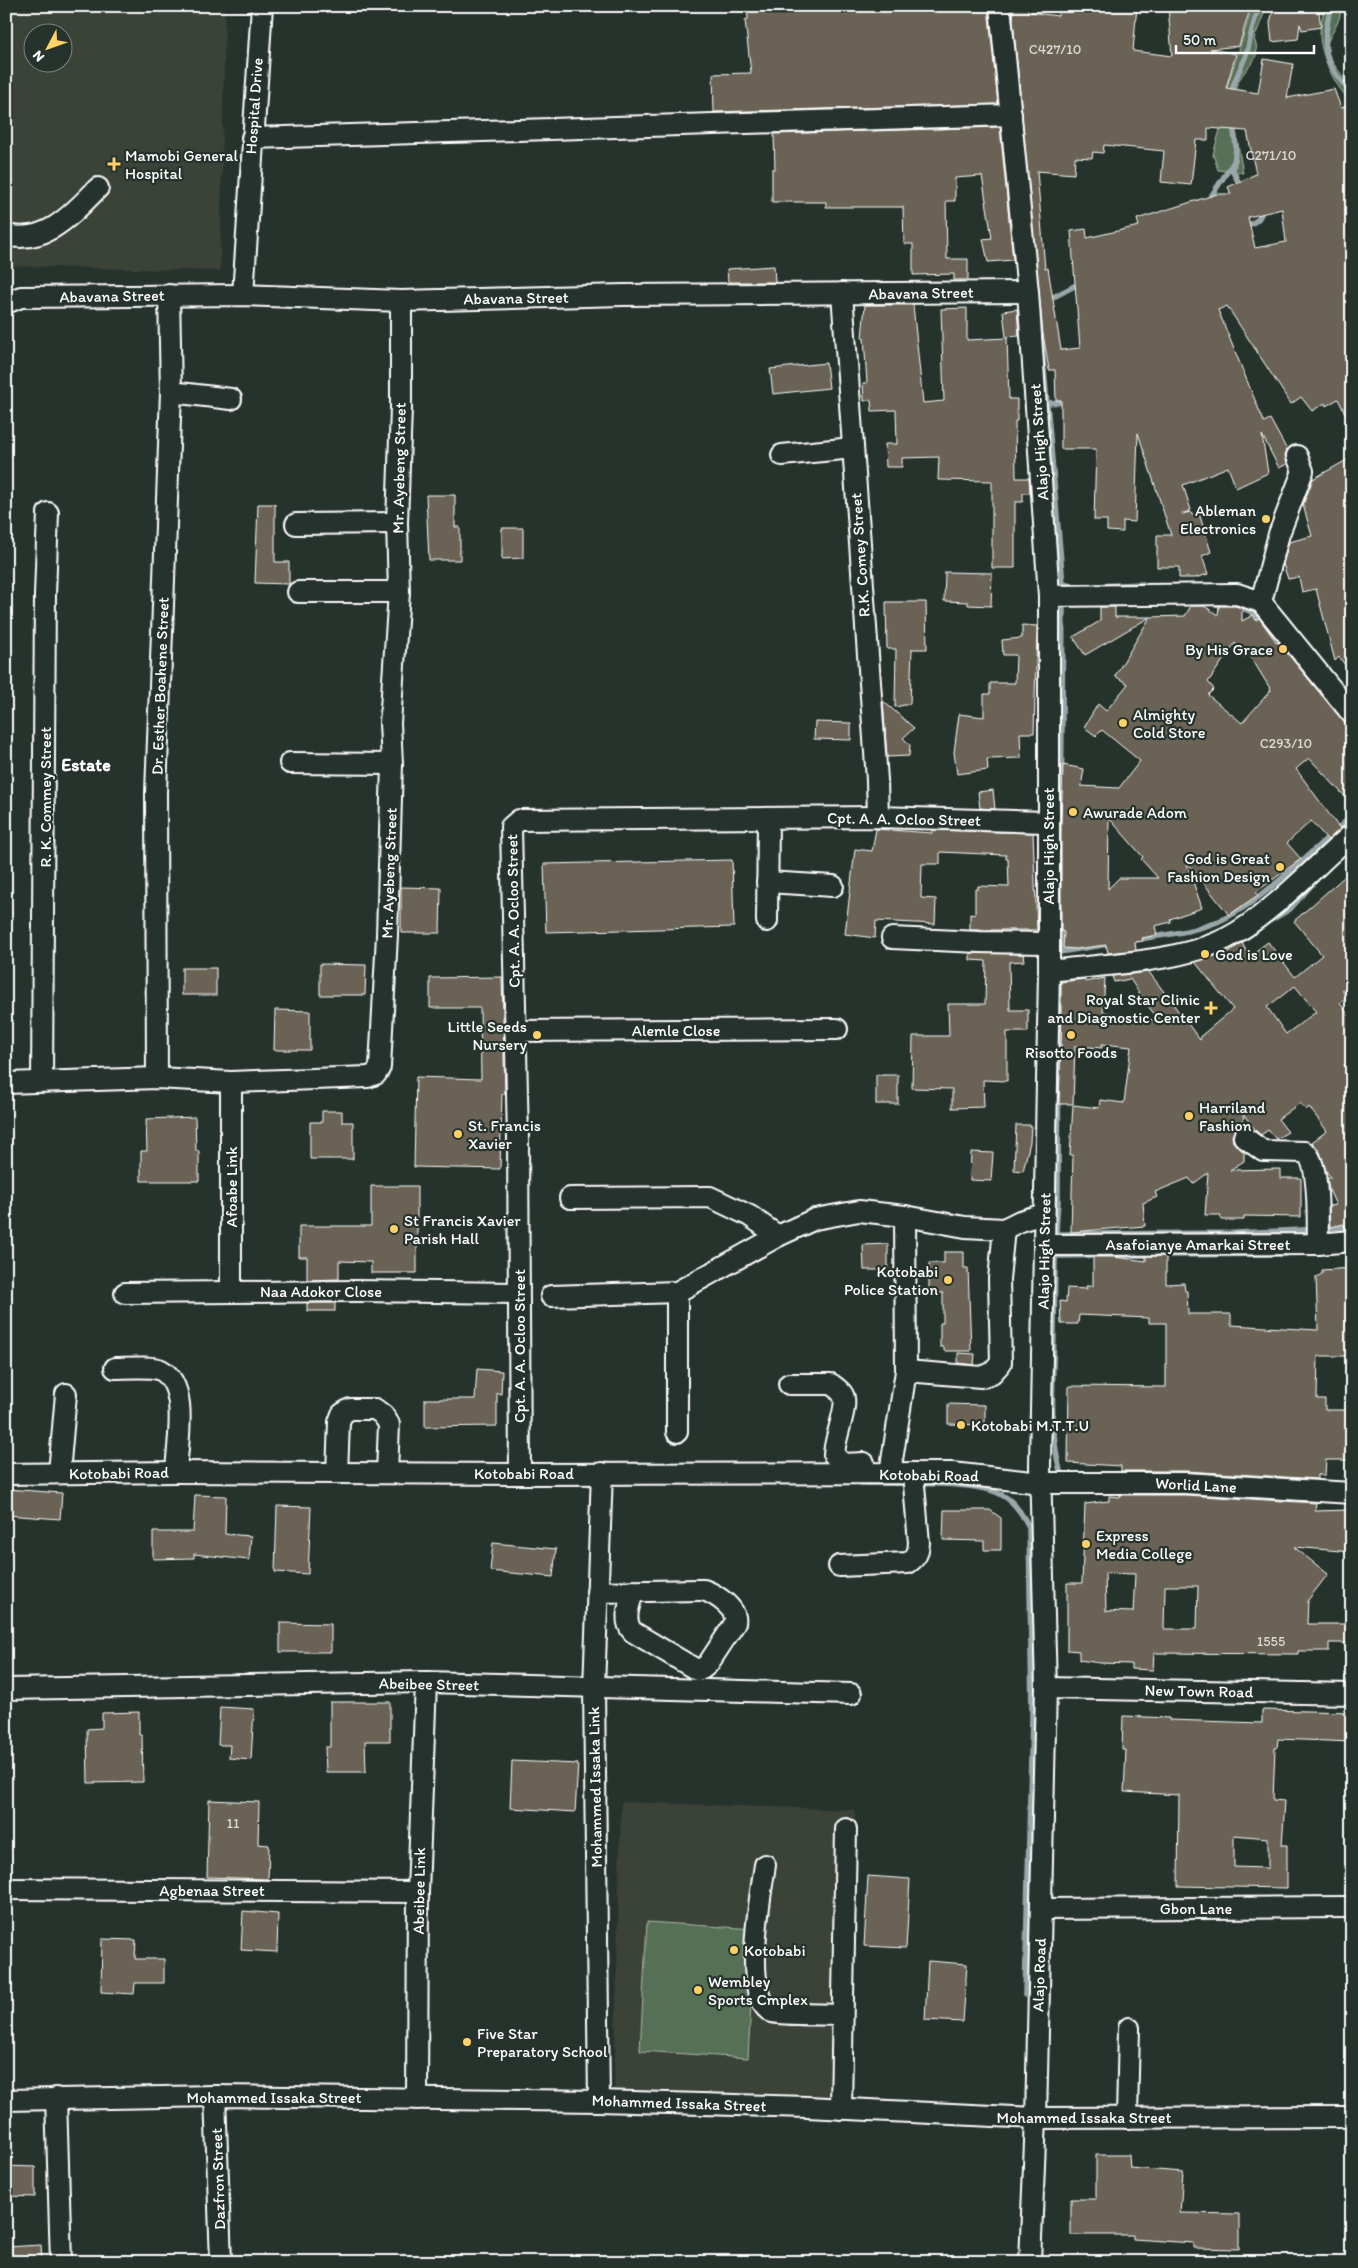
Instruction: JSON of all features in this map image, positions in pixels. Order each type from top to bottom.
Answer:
[{"type":"street","name":"Hospital Drive","points":[[243,295],[262,6]]},
{"type":"street","name":"Alajo High Street","points":[[1000,6],[1028,292],[1049,596],[1048,971],[1041,1483],[1046,1688]]},
{"type":"street","points":[[252,138],[1011,115]]},
{"type":"street","points":[[6,235],[18,238],[31,237],[52,230],[66,220],[98,188]]},
{"type":"street","name":"Abavana Street","points":[[6,303],[21,297],[169,294],[401,301],[623,295],[1028,292]]},
{"type":"street","name":"Dr. Esther Boahene Street","points":[[157,1078],[156,793],[171,392],[169,294]]},
{"type":"street","name":"R.K. Comey Street","points":[[842,294],[878,817]]},
{"type":"street","name":"Mr. Ayebeng Street","points":[[6,1083],[157,1078],[231,1082],[368,1077],[376,1074],[380,1067],[387,935],[392,764],[390,723],[399,592],[397,523],[401,408],[401,301]]},
{"type":"street","points":[[171,392],[231,399]]},
{"type":"street","points":[[782,455],[853,448]]},
{"type":"street","points":[[1260,602],[1279,534],[1303,471],[1297,456]]},
{"type":"street","name":"R. K. Commey Street","points":[[42,1081],[45,595],[48,512]]},
{"type":"street","points":[[296,524],[397,523]]},
{"type":"street","points":[[298,592],[399,592]]},
{"type":"street","points":[[1049,596],[1237,594],[1260,602],[1352,714]]},
{"type":"street","points":[[290,763],[392,764]]},
{"type":"street","name":"Cpt. A. A. Ocloo Street","points":[[520,1474],[518,1139],[510,834],[511,827],[515,822],[519,820],[878,817],[1048,822]]},
{"type":"street","points":[[767,920],[768,818]]},
{"type":"street","points":[[1048,971],[1186,953],[1226,938],[1260,915],[1352,834]]},
{"type":"street","points":[[767,882],[834,886]]},
{"type":"street","points":[[892,938],[1048,943]]},
{"type":"street","name":"Alemle Close","points":[[515,1031],[837,1029]]},
{"type":"street","name":"Afoabe Link","points":[[231,1082],[231,1292]]},
{"type":"street","points":[[1244,1137],[1263,1151],[1305,1152],[1309,1155],[1315,1170],[1318,1244]]},
{"type":"street","points":[[570,1198],[710,1197],[750,1216],[778,1236]]},
{"type":"street","points":[[552,1296],[677,1292],[778,1236],[816,1219],[859,1212],[905,1216],[966,1227],[1004,1229],[1020,1221],[1044,1214]]},
{"type":"street","points":[[788,1384],[831,1384],[843,1394],[846,1404],[834,1443],[834,1454],[842,1464],[892,1468],[906,1370],[905,1216]]},
{"type":"street","points":[[906,1370],[981,1377],[992,1373],[1001,1363],[999,1279],[1004,1229]]},
{"type":"street","name":"Asafoianye Amarkai Street","points":[[1044,1245],[1318,1244],[1352,1240]]},
{"type":"street","name":"Naa Adokor Close","points":[[125,1293],[356,1290],[518,1293]]},
{"type":"street","points":[[676,1432],[677,1292]]},
{"type":"street","points":[[115,1368],[160,1369],[172,1379],[178,1389],[180,1402],[176,1472]]},
{"type":"street","points":[[59,1473],[66,1394]]},
{"type":"street","points":[[337,1473],[339,1422],[342,1414],[350,1410],[375,1409],[383,1415],[389,1424],[386,1473]]},
{"type":"street","name":"Kotobabi Road","points":[[6,1474],[176,1472],[520,1474],[892,1468],[912,1473],[952,1473],[1041,1483]]},
{"type":"street","name":"Mohammed Issaka Link","points":[[599,2101],[594,1688],[602,1473]]},
{"type":"street","points":[[839,1566],[908,1563],[914,1559],[918,1553],[919,1542],[912,1473]]},
{"type":"street","name":"Worlid Lane","points":[[1041,1483],[1185,1483],[1352,1493]]},
{"type":"street","points":[[597,1592],[633,1591],[704,1590],[734,1611],[737,1617],[708,1664],[702,1669],[696,1670],[633,1632],[628,1627],[627,1621],[633,1591]]},
{"type":"street","name":"Abeibee Street","points":[[6,1689],[426,1682],[851,1694]]},
{"type":"street","name":"Abeibee Link","points":[[417,2099],[418,1892],[426,1682]]},
{"type":"street","name":"New Town Road","points":[[1046,1688],[1352,1694]]},
{"type":"street","name":"Alajo Road","points":[[1030,2262],[1036,2118],[1046,1688]]},
{"type":"street","points":[[841,2108],[846,1829]]},
{"type":"street","points":[[765,1865],[755,1929],[757,1993],[762,2004],[773,2012],[842,2014]]},
{"type":"street","name":"Agbenaa Street","points":[[6,1889],[418,1892]]},
{"type":"street","name":"Gbon Lane","points":[[1041,1908],[1352,1907]]},
{"type":"street","points":[[1127,2118],[1129,2028]]},
{"type":"street","name":"Mohammed Issaka Street","points":[[6,2100],[215,2096],[599,2101],[841,2108],[1036,2118],[1352,2117]]},
{"type":"street","name":"Dazfron Street","points":[[215,2096],[221,2262]]},
{"type":"street","points":[[56,2098],[61,2262]]},
{"type":"shaded area","name":"Mamobi General Hospital","points":[[6,6],[225,6],[220,271],[6,266]]},
{"type":"shaded area","name":"Kotobabi","points":[[621,1802],[855,1810],[847,2097],[614,2090]]},
{"type":"green space","points":[[1253,6],[1267,6],[1254,39],[1257,53],[1240,78],[1235,94],[1236,128],[1243,173],[1218,170],[1213,154],[1220,130],[1228,84]]},
{"type":"green space","points":[[1325,6],[1341,6],[1339,19],[1327,45],[1330,58],[1343,77],[1352,86],[1352,101],[1340,89],[1322,50],[1320,30]]},
{"type":"green space","name":"Wembley Sports Cmplex","points":[[647,1922],[755,1929],[748,2058],[640,2051]]},
{"type":"building","points":[[747,6],[988,6],[998,104],[714,112],[713,74],[751,73],[745,20],[748,19]]},
{"type":"building","points":[[1014,6],[1028,6],[1028,12],[1058,16],[1059,6],[1137,6],[1133,51],[1172,56],[1168,6],[1251,6],[1239,46],[1210,49],[1236,54],[1226,88],[1258,93],[1264,59],[1293,64],[1287,98],[1334,89],[1341,108],[1352,104],[1352,207],[1347,210],[1352,229],[1352,427],[1338,399],[1326,406],[1325,403],[1312,411],[1301,397],[1291,404],[1227,306],[1218,310],[1264,422],[1270,419],[1287,450],[1285,455],[1287,464],[1279,468],[1262,435],[1268,473],[1236,488],[1228,467],[1183,485],[1191,510],[1182,514],[1191,512],[1192,515],[1199,513],[1211,552],[1202,556],[1208,574],[1195,578],[1179,578],[1179,567],[1157,567],[1157,535],[1171,535],[1138,433],[1135,522],[1123,521],[1123,532],[1107,531],[1107,520],[1094,520],[1096,449],[1061,449],[1061,400],[1056,400],[1055,370],[1049,370],[1043,334],[1013,20]],"holes":[[[1208,128],[1247,131],[1256,174],[1228,187],[1231,194],[1217,194],[1137,219],[1139,226],[1087,238],[1086,229],[1071,231],[1080,348],[1061,350],[1048,268],[1045,269],[1037,171],[1074,174],[1075,157],[1092,158],[1093,152],[1103,153],[1104,145],[1164,151],[1161,182],[1191,185],[1196,140],[1208,140]],[[1282,209],[1286,242],[1255,248],[1248,217]]]},
{"type":"building","points":[[1274,6],[1318,6],[1321,27],[1302,30],[1300,24],[1298,39],[1272,42],[1270,23]]},
{"type":"building","points":[[1000,127],[1013,260],[988,262],[983,239],[992,238],[982,176],[955,178],[955,201],[946,201],[947,259],[968,259],[968,280],[954,280],[954,274],[913,275],[913,244],[904,244],[903,207],[826,207],[826,202],[772,202],[772,169],[775,169],[774,134]]},
{"type":"building","points":[[774,266],[775,282],[728,282],[727,269]]},
{"type":"building","points":[[865,305],[913,305],[923,403],[944,401],[941,309],[967,308],[967,340],[1007,338],[1009,399],[1017,399],[1017,421],[1015,421],[1016,478],[1029,478],[1030,493],[1023,493],[1023,502],[1015,502],[1015,568],[992,568],[992,481],[938,480],[939,457],[902,458],[902,467],[886,467],[885,444],[897,444],[896,410],[872,411],[871,400],[864,401],[863,383],[867,383],[864,338],[862,338]]},
{"type":"building","points":[[1017,309],[1019,336],[1006,337],[1003,311]]},
{"type":"building","points":[[826,363],[829,388],[773,394],[770,369]]},
{"type":"building","points":[[1352,457],[1352,674],[1339,657],[1335,661],[1316,589],[1302,592],[1299,577],[1288,579],[1283,564],[1289,542],[1312,536],[1303,505],[1313,479]]},
{"type":"building","points":[[426,495],[455,495],[455,527],[460,527],[460,560],[429,560]]},
{"type":"building","points":[[258,504],[275,504],[275,562],[289,562],[289,584],[255,583]]},
{"type":"building","points":[[502,528],[523,528],[523,558],[502,559]]},
{"type":"building","points":[[945,572],[992,573],[991,606],[968,605],[968,602],[944,601]]},
{"type":"building","points":[[886,602],[926,602],[927,649],[912,649],[910,704],[895,707],[896,649],[887,649]]},
{"type":"building","points":[[1191,606],[1204,606],[1218,615],[1219,606],[1235,606],[1242,608],[1242,621],[1253,615],[1256,620],[1259,618],[1277,643],[1343,721],[1352,726],[1352,804],[1309,758],[1296,769],[1340,829],[1328,840],[1311,821],[1287,843],[1301,859],[1256,892],[1258,895],[1229,915],[1186,861],[1202,908],[1170,919],[1171,922],[1155,926],[1157,935],[1142,938],[1143,941],[1135,942],[1136,950],[1108,953],[1106,945],[1076,949],[1063,948],[1064,932],[1061,931],[1061,823],[1063,765],[1084,769],[1081,786],[1119,788],[1140,761],[1102,730],[1096,736],[1084,727],[1098,704],[1106,711],[1128,684],[1115,676],[1150,617],[1185,616]],"holes":[[[1235,643],[1244,657],[1249,654],[1271,690],[1242,723],[1208,695],[1214,689],[1208,682]],[[1109,818],[1143,857],[1141,859],[1158,878],[1119,878],[1108,889]]]},
{"type":"building","points":[[1100,607],[1115,607],[1115,617],[1150,617],[1085,655],[1073,637],[1100,621]]},
{"type":"building","points":[[1022,625],[1037,626],[1034,733],[1020,733],[1021,758],[987,759],[988,770],[957,774],[954,752],[959,714],[984,717],[984,694],[990,694],[990,683],[1015,683],[1016,655],[1003,655],[1002,640],[1022,638]]},
{"type":"building","points":[[883,701],[914,728],[903,738],[910,745],[909,756],[887,757]]},
{"type":"building","points":[[815,722],[851,723],[851,740],[814,739]]},
{"type":"building","points":[[993,790],[995,809],[980,808],[978,792]]},
{"type":"building","points":[[876,829],[932,833],[932,830],[1033,833],[1037,930],[970,930],[970,914],[975,915],[975,889],[978,889],[978,886],[1009,887],[1008,859],[1006,859],[1006,855],[940,852],[940,864],[922,864],[921,898],[936,899],[935,924],[876,921],[875,938],[845,934],[855,849],[872,851]]},
{"type":"building","points":[[732,860],[734,927],[546,932],[544,864]]},
{"type":"building","points":[[1352,870],[1352,983],[1342,990],[1347,998],[1340,1003],[1352,1020],[1352,1059],[1344,1065],[1352,1076],[1352,1229],[1347,1230],[1344,1224],[1330,1227],[1329,1206],[1336,1205],[1329,1190],[1327,1178],[1331,1178],[1326,1171],[1320,1152],[1312,1142],[1327,1131],[1309,1107],[1306,1110],[1300,1103],[1278,1119],[1288,1132],[1276,1139],[1268,1130],[1261,1135],[1258,1133],[1243,1114],[1244,1125],[1235,1130],[1232,1136],[1233,1142],[1244,1152],[1244,1161],[1230,1170],[1280,1169],[1280,1178],[1301,1178],[1301,1217],[1244,1216],[1244,1220],[1221,1220],[1220,1215],[1205,1215],[1208,1173],[1193,1184],[1189,1178],[1155,1192],[1157,1197],[1143,1203],[1145,1226],[1071,1232],[1073,1155],[1070,1155],[1073,1105],[1099,1108],[1100,1100],[1124,1103],[1131,1047],[1102,1044],[1102,1048],[1075,1046],[1073,1104],[1059,1104],[1062,1016],[1061,982],[1085,979],[1085,982],[1105,978],[1103,1012],[1160,1021],[1130,979],[1114,982],[1112,976],[1149,972],[1200,1040],[1202,1035],[1233,1009],[1195,962],[1218,955],[1219,958],[1242,943],[1249,956],[1268,942],[1295,977],[1322,955],[1294,921]],"holes":[[[1295,986],[1316,1012],[1286,1034],[1267,1007]]]},
{"type":"building","points":[[401,887],[441,888],[440,933],[401,933]]},
{"type":"building","points":[[970,953],[1023,954],[1024,961],[1009,962],[1010,1010],[1028,1010],[1028,1032],[1007,1032],[1007,1081],[983,1080],[984,1107],[952,1108],[952,1089],[912,1088],[913,1036],[949,1036],[948,1004],[985,1004],[986,961],[970,960]]},
{"type":"building","points":[[320,964],[366,965],[365,995],[320,995]]},
{"type":"building","points":[[182,968],[216,968],[216,995],[182,995]]},
{"type":"building","name":"St. Francis Xavier","points":[[502,977],[505,1094],[502,1094],[500,1169],[414,1167],[416,1077],[481,1079],[480,1008],[430,1008],[430,978]]},
{"type":"building","points":[[275,1010],[310,1011],[310,1050],[274,1050]]},
{"type":"building","points":[[876,1075],[898,1075],[898,1104],[876,1104]]},
{"type":"building","points":[[322,1111],[342,1111],[342,1122],[353,1122],[353,1159],[310,1159],[310,1122],[322,1122]]},
{"type":"building","points":[[195,1117],[196,1151],[199,1151],[199,1181],[141,1181],[141,1151],[147,1151],[146,1119]]},
{"type":"building","points":[[1016,1125],[1031,1125],[1030,1142],[1023,1171],[1014,1170]]},
{"type":"building","points":[[971,1152],[993,1153],[991,1181],[970,1180]]},
{"type":"building","points":[[371,1186],[417,1186],[417,1273],[371,1273],[371,1262],[339,1261],[339,1279],[307,1280],[307,1257],[299,1257],[299,1226],[371,1226]]},
{"type":"building","points":[[888,1244],[888,1270],[864,1270],[863,1245]]},
{"type":"building","points":[[944,1252],[964,1252],[964,1268],[968,1268],[971,1351],[944,1351],[944,1347],[940,1347],[940,1323],[943,1323],[943,1293],[929,1293],[929,1263],[944,1263]]},
{"type":"building","points":[[1146,1256],[1166,1256],[1166,1284],[1184,1283],[1185,1291],[1187,1291],[1188,1314],[1231,1314],[1231,1325],[1318,1330],[1316,1277],[1322,1274],[1322,1270],[1352,1268],[1352,1356],[1318,1356],[1317,1399],[1325,1399],[1325,1410],[1352,1410],[1352,1460],[1326,1460],[1325,1475],[1318,1475],[1318,1479],[1186,1471],[1121,1471],[1121,1466],[1068,1463],[1069,1386],[1166,1387],[1166,1323],[1149,1323],[1149,1318],[1079,1315],[1078,1324],[1061,1324],[1060,1301],[1066,1302],[1067,1288],[1087,1289],[1086,1286],[1093,1286],[1093,1257],[1114,1257],[1146,1261]]},
{"type":"building","points":[[307,1303],[335,1303],[335,1311],[307,1311]]},
{"type":"building","points":[[958,1353],[975,1354],[974,1365],[958,1363]]},
{"type":"building","points":[[477,1369],[502,1371],[501,1394],[497,1393],[497,1426],[425,1427],[425,1399],[475,1399]]},
{"type":"building","points":[[948,1404],[985,1405],[985,1425],[948,1424]]},
{"type":"building","points":[[6,1489],[62,1493],[60,1519],[6,1515]]},
{"type":"building","points":[[195,1495],[226,1496],[225,1534],[251,1536],[249,1560],[194,1554],[194,1558],[153,1559],[153,1532],[193,1532]]},
{"type":"building","points":[[1120,1495],[1185,1495],[1316,1503],[1315,1511],[1351,1510],[1352,1552],[1294,1547],[1328,1574],[1308,1600],[1307,1624],[1349,1624],[1349,1643],[1329,1643],[1329,1651],[1298,1651],[1298,1654],[1154,1653],[1153,1670],[1131,1669],[1131,1664],[1079,1660],[1079,1651],[1067,1650],[1067,1583],[1082,1583],[1085,1504],[1109,1501],[1109,1496],[1120,1497]],"holes":[[[1105,1573],[1135,1574],[1133,1612],[1106,1611]],[[1165,1586],[1198,1586],[1197,1629],[1164,1629]]]},
{"type":"building","points":[[277,1506],[311,1507],[308,1574],[275,1572]]},
{"type":"building","points":[[944,1510],[990,1510],[1001,1518],[1001,1550],[984,1550],[984,1541],[943,1540]]},
{"type":"building","points":[[493,1543],[556,1549],[553,1577],[490,1571]]},
{"type":"building","points":[[280,1623],[331,1624],[331,1652],[280,1652]]},
{"type":"building","points":[[330,1702],[390,1702],[390,1741],[365,1741],[366,1772],[326,1772],[325,1747],[330,1747]]},
{"type":"building","points":[[220,1707],[254,1709],[251,1760],[229,1758],[230,1745],[218,1745]]},
{"type":"building","points":[[1262,1710],[1352,1712],[1352,1742],[1278,1739],[1277,1748],[1275,1748],[1273,1800],[1285,1801],[1282,1845],[1287,1845],[1287,1888],[1178,1886],[1179,1795],[1124,1792],[1126,1750],[1122,1750],[1123,1716],[1169,1718],[1169,1720],[1262,1723]],"holes":[[[1234,1835],[1268,1838],[1268,1868],[1234,1867]]]},
{"type":"building","points":[[139,1712],[139,1735],[142,1735],[143,1782],[88,1783],[87,1729],[102,1728],[102,1713]]},
{"type":"building","points":[[512,1761],[578,1764],[575,1812],[510,1808]]},
{"type":"building","points":[[209,1800],[259,1802],[258,1844],[269,1845],[268,1879],[207,1877]]},
{"type":"building","points":[[868,1876],[910,1879],[906,1948],[864,1946]]},
{"type":"building","points":[[243,1911],[278,1914],[277,1952],[241,1950]]},
{"type":"building","points":[[102,1939],[136,1940],[135,1959],[164,1959],[164,1983],[135,1983],[134,1994],[101,1992]]},
{"type":"building","points":[[928,1961],[967,1964],[963,2022],[925,2020]]},
{"type":"building","points":[[1096,2155],[1129,2155],[1130,2168],[1183,2172],[1180,2213],[1239,2214],[1239,2249],[1193,2248],[1193,2243],[1133,2239],[1133,2235],[1071,2235],[1071,2199],[1096,2199]]},
{"type":"building","points":[[6,2166],[35,2167],[35,2197],[6,2196]]},
{"type":"building","points":[[41,2245],[42,2262],[6,2262],[6,2247]]},
{"type":"waterway","points":[[1010,6],[1024,150]]},
{"type":"waterway","points":[[1231,96],[1260,6]]},
{"type":"waterway","points":[[1331,6],[1326,32],[1326,53],[1335,72],[1352,93]]},
{"type":"waterway","points":[[1233,123],[1236,147],[1233,171],[1241,188]]},
{"type":"waterway","points":[[1025,159],[1031,224]]},
{"type":"waterway","points":[[1208,201],[1235,160]]},
{"type":"waterway","points":[[1243,228],[1258,219],[1262,208]]},
{"type":"waterway","points":[[1035,271],[1040,294]]},
{"type":"waterway","points":[[1039,318],[1042,303],[1082,282]]},
{"type":"waterway","points":[[1041,335],[1063,584],[1076,587]]},
{"type":"waterway","points":[[1046,403],[1066,402]]},
{"type":"waterway","points":[[1095,586],[1143,584]]},
{"type":"waterway","points":[[1069,604],[1063,604],[1060,952],[1109,944]]},
{"type":"waterway","points":[[1215,604],[1238,607],[1253,613],[1280,640]]},
{"type":"waterway","points":[[1136,940],[1198,928],[1217,922],[1234,913],[1269,889],[1352,816]]},
{"type":"waterway","points":[[1264,924],[1290,909],[1319,877]]},
{"type":"waterway","points":[[1060,1471],[1054,1437],[1053,1385],[1055,1252],[1058,1203],[1059,975],[1062,974]]},
{"type":"waterway","points":[[1352,982],[1347,991],[1352,1006]]},
{"type":"waterway","points":[[1055,1234],[1235,1233],[1352,1226]]},
{"type":"waterway","points":[[1056,1256],[1286,1254]]},
{"type":"waterway","points":[[861,1483],[954,1485],[990,1490],[1010,1501],[1021,1513],[1029,1527],[1032,1715],[1025,1995]]},
{"type":"place","name":"Mamobi General Hospital","points":[[114,164]]},
{"type":"place","name":"Ableman Electronics","points":[[1266,519]]},
{"type":"place","name":"By His Grace","points":[[1283,649]]},
{"type":"place","name":"Almighty Cold Store","points":[[1123,723]]},
{"type":"place","name":"Awurade Adom","points":[[1073,812]]},
{"type":"place","name":"God is Great Fashion Design","points":[[1280,867]]},
{"type":"place","name":"God is Love","points":[[1205,954]]},
{"type":"place","name":"Royal Star Clinic and Diagnostic Center","points":[[1211,1008]]},
{"type":"place","name":"Little Seeds Nursery","points":[[537,1035]]},
{"type":"place","name":"Risotto Foods","points":[[1071,1035]]},
{"type":"place","name":"Harriland Fashion","points":[[1189,1116]]},
{"type":"place","name":"St. Francis Xavier","points":[[458,1134]]},
{"type":"place","name":"St Francis Xavier Parish Hall","points":[[394,1229]]},
{"type":"place","name":"Kotobabi Police Station","points":[[948,1280]]},
{"type":"place","name":"Kotobabi M.T.T.U","points":[[961,1425]]},
{"type":"place","name":"Express Media College","points":[[1086,1544]]},
{"type":"place","name":"Kotobabi","points":[[734,1950]]},
{"type":"place","name":"Wembley Sports Cmplex","points":[[698,1990]]},
{"type":"place","name":"Five Star Preparatory School","points":[[467,2042]]},
{"type":"district","name":"Estate","points":[[86,765]]}]
